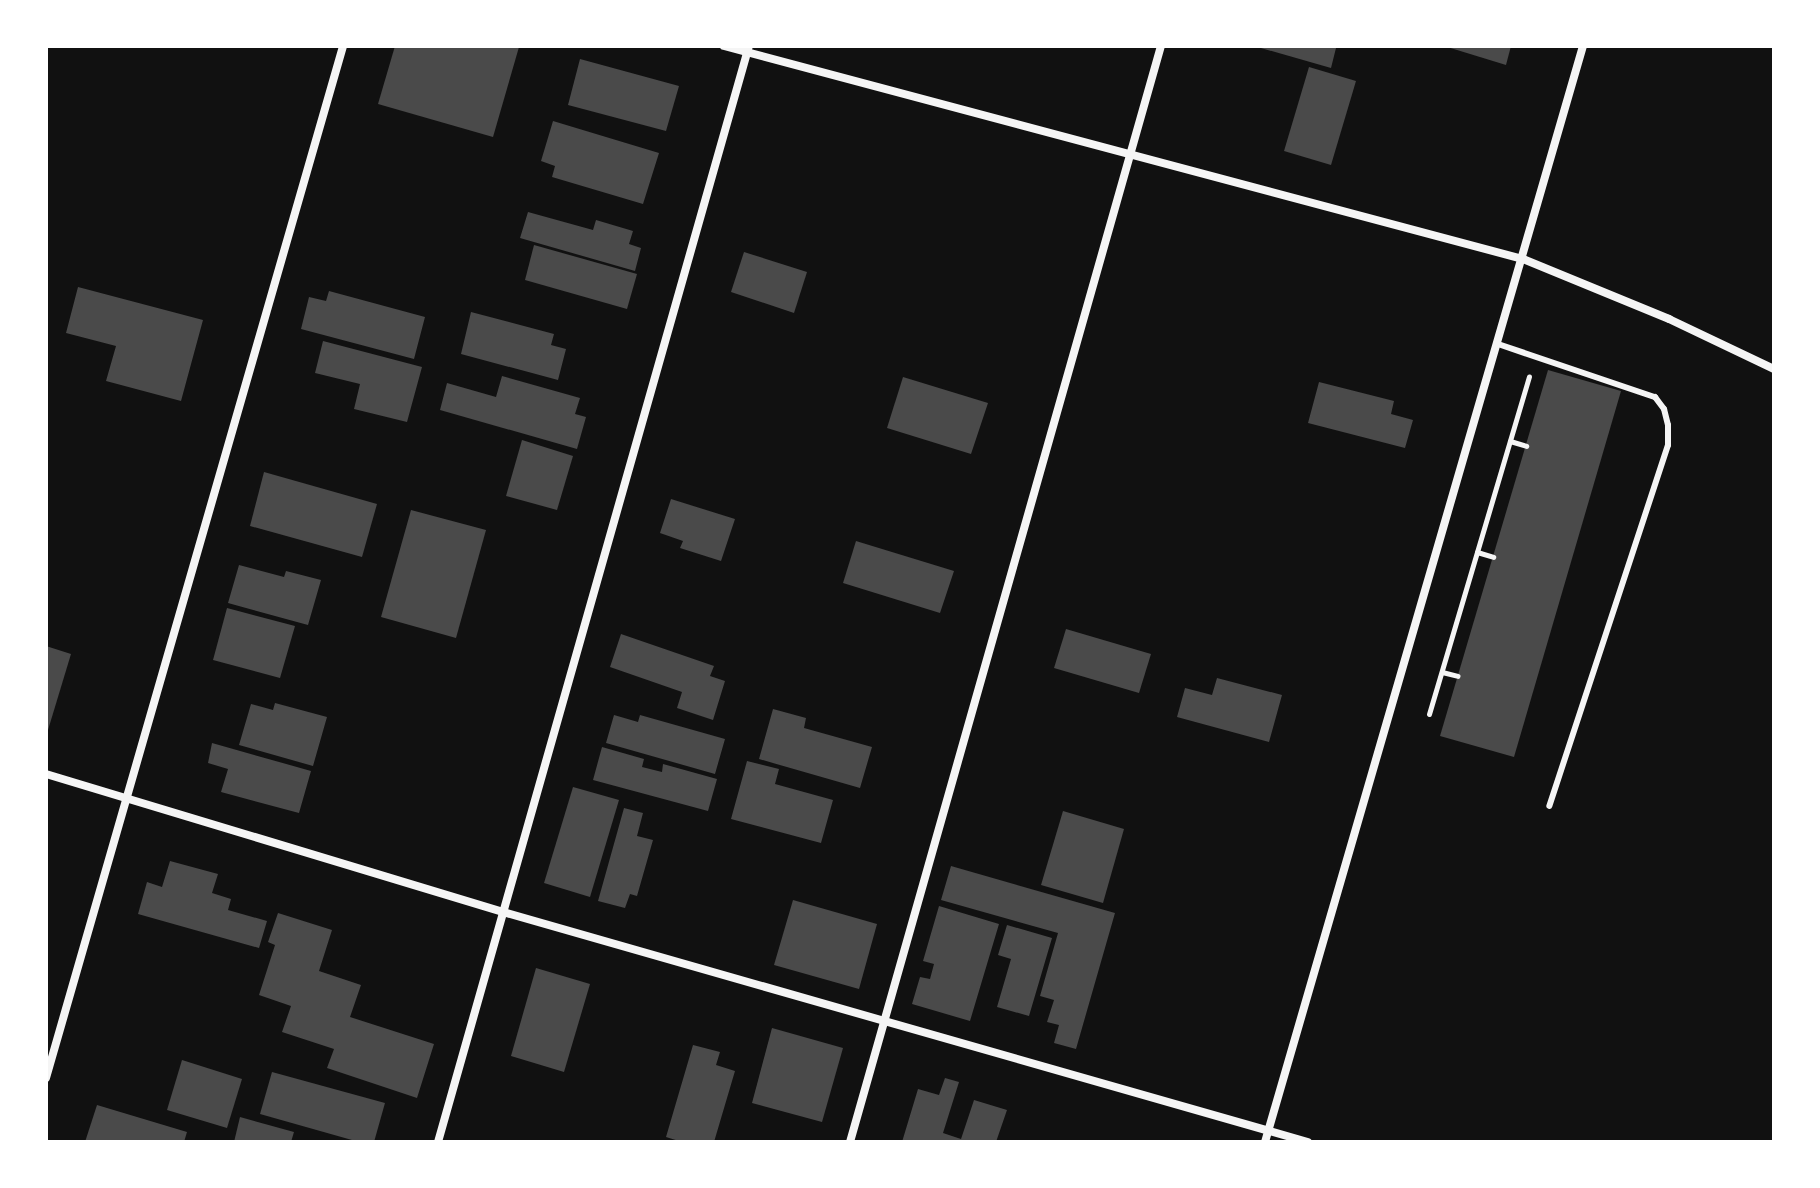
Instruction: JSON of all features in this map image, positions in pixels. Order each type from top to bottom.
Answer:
[{"type":"street","points":[[46,1078],[343,46]]},
{"type":"street","points":[[724,46],[748,49],[1130,156],[1523,259],[1669,319],[1774,369]]},
{"type":"street","points":[[850,1142],[1161,46]]},
{"type":"street","points":[[1265,1142],[1583,46]]},
{"type":"street","points":[[438,1142],[748,49]]},
{"type":"street","points":[[46,774],[503,912],[1308,1142]]},
{"type":"lane","points":[[1498,344],[1655,397],[1664,409],[1668,425],[1668,445],[1549,806]]},
{"type":"path","points":[[1429,714],[1535,357]]},
{"type":"path","points":[[1510,441],[1526,446]]},
{"type":"path","points":[[1477,552],[1493,557]]},
{"type":"path","points":[[1442,672],[1458,676]]},
{"type":"building","points":[[395,46],[519,47],[493,137],[378,104]]},
{"type":"building","points":[[1254,46],[1329,46],[1336,48],[1331,68]]},
{"type":"building","points":[[1444,46],[1511,46],[1506,65]]},
{"type":"building","points":[[580,59],[679,86],[666,131],[568,105]]},
{"type":"building","points":[[1309,67],[1356,81],[1331,165],[1284,151]]},
{"type":"building","points":[[553,121],[659,153],[643,204],[552,177],[555,166],[541,161]]},
{"type":"building","points":[[528,212],[593,230],[596,220],[633,231],[629,244],[641,248],[635,271],[520,238]]},
{"type":"building","points":[[534,245],[637,274],[627,309],[525,280]]},
{"type":"building","points":[[744,252],[807,272],[794,313],[731,292]]},
{"type":"building","points":[[78,287],[203,320],[181,401],[106,381],[116,346],[66,333]]},
{"type":"building","points":[[329,291],[425,317],[414,359],[301,329],[309,297],[326,301]]},
{"type":"building","points":[[471,312],[554,334],[551,345],[566,349],[558,380],[461,354]]},
{"type":"building","points":[[323,341],[422,367],[407,422],[354,409],[360,384],[315,373]]},
{"type":"building","points":[[1548,370],[1621,391],[1514,757],[1440,736]]},
{"type":"building","points":[[502,376],[580,398],[575,414],[586,417],[577,449],[440,410],[447,383],[496,397]]},
{"type":"building","points":[[903,377],[988,403],[971,454],[887,428]]},
{"type":"building","points":[[1319,382],[1394,401],[1391,414],[1413,420],[1405,448],[1308,423]]},
{"type":"building","points":[[522,440],[573,456],[557,510],[506,496]]},
{"type":"building","points":[[264,472],[377,504],[362,557],[250,526]]},
{"type":"building","points":[[671,499],[735,519],[721,561],[680,548],[683,541],[660,533]]},
{"type":"building","points":[[411,510],[486,530],[456,638],[381,617]]},
{"type":"building","points":[[856,541],[954,571],[940,613],[843,583]]},
{"type":"building","points":[[239,565],[284,577],[286,571],[321,580],[308,625],[228,603]]},
{"type":"building","points":[[227,608],[295,626],[280,678],[213,660]]},
{"type":"building","points":[[1066,629],[1151,654],[1139,693],[1054,668]]},
{"type":"building","points":[[621,634],[714,666],[710,676],[725,681],[713,720],[677,708],[682,692],[610,667]]},
{"type":"building","points":[[46,646],[71,654],[48,730],[46,729]]},
{"type":"building","points":[[1217,678],[1282,695],[1269,742],[1177,717],[1185,688],[1212,695]]},
{"type":"building","points":[[275,703],[327,717],[313,766],[239,745],[251,704],[273,710]]},
{"type":"building","points":[[773,709],[806,718],[804,728],[872,747],[860,788],[759,759]]},
{"type":"building","points":[[614,715],[638,722],[640,715],[725,739],[715,774],[606,743]]},
{"type":"building","points":[[212,743],[311,771],[299,813],[221,792],[228,769],[208,763]]},
{"type":"building","points":[[602,747],[644,759],[642,767],[662,772],[663,764],[717,779],[708,811],[593,780]]},
{"type":"building","points":[[747,761],[779,769],[775,784],[833,800],[821,843],[731,819]]},
{"type":"building","points":[[573,787],[619,800],[590,897],[544,883]]},
{"type":"building","points":[[624,808],[643,813],[637,836],[653,840],[637,896],[630,894],[625,908],[598,901]]},
{"type":"building","points":[[1063,811],[1124,829],[1103,903],[1041,885]]},
{"type":"building","points":[[170,861],[218,874],[212,893],[231,899],[228,910],[267,921],[259,948],[138,914],[147,882],[162,887]]},
{"type":"building","points":[[951,866],[1115,913],[1076,1049],[1054,1043],[1059,1025],[1047,1022],[1054,1000],[1040,996],[1058,933],[941,900]]},
{"type":"building","points":[[793,900],[877,924],[859,989],[774,965]]},
{"type":"building","points":[[939,906],[999,924],[970,1021],[912,1004],[920,977],[930,979],[934,964],[923,961]]},
{"type":"building","points":[[278,913],[332,930],[319,971],[361,985],[350,1017],[434,1044],[417,1098],[327,1068],[334,1049],[282,1032],[291,1006],[259,995],[275,945],[268,942]]},
{"type":"building","points":[[1007,925],[1052,938],[1029,1016],[997,1007],[1011,959],[998,955]]},
{"type":"building","points":[[536,968],[590,984],[564,1072],[511,1056]]},
{"type":"building","points":[[772,1028],[843,1048],[822,1122],[752,1103]]},
{"type":"building","points":[[693,1045],[720,1052],[716,1065],[735,1071],[714,1142],[682,1142],[666,1137]]},
{"type":"building","points":[[182,1060],[242,1079],[227,1128],[167,1110]]},
{"type":"building","points":[[272,1072],[385,1103],[374,1142],[359,1142],[260,1114]]},
{"type":"building","points":[[945,1078],[959,1082],[943,1133],[961,1139],[974,1100],[1007,1110],[996,1142],[902,1142],[918,1089],[939,1095]]},
{"type":"building","points":[[97,1105],[187,1132],[184,1142],[85,1142]]},
{"type":"building","points":[[240,1117],[294,1132],[291,1142],[234,1142]]}]
